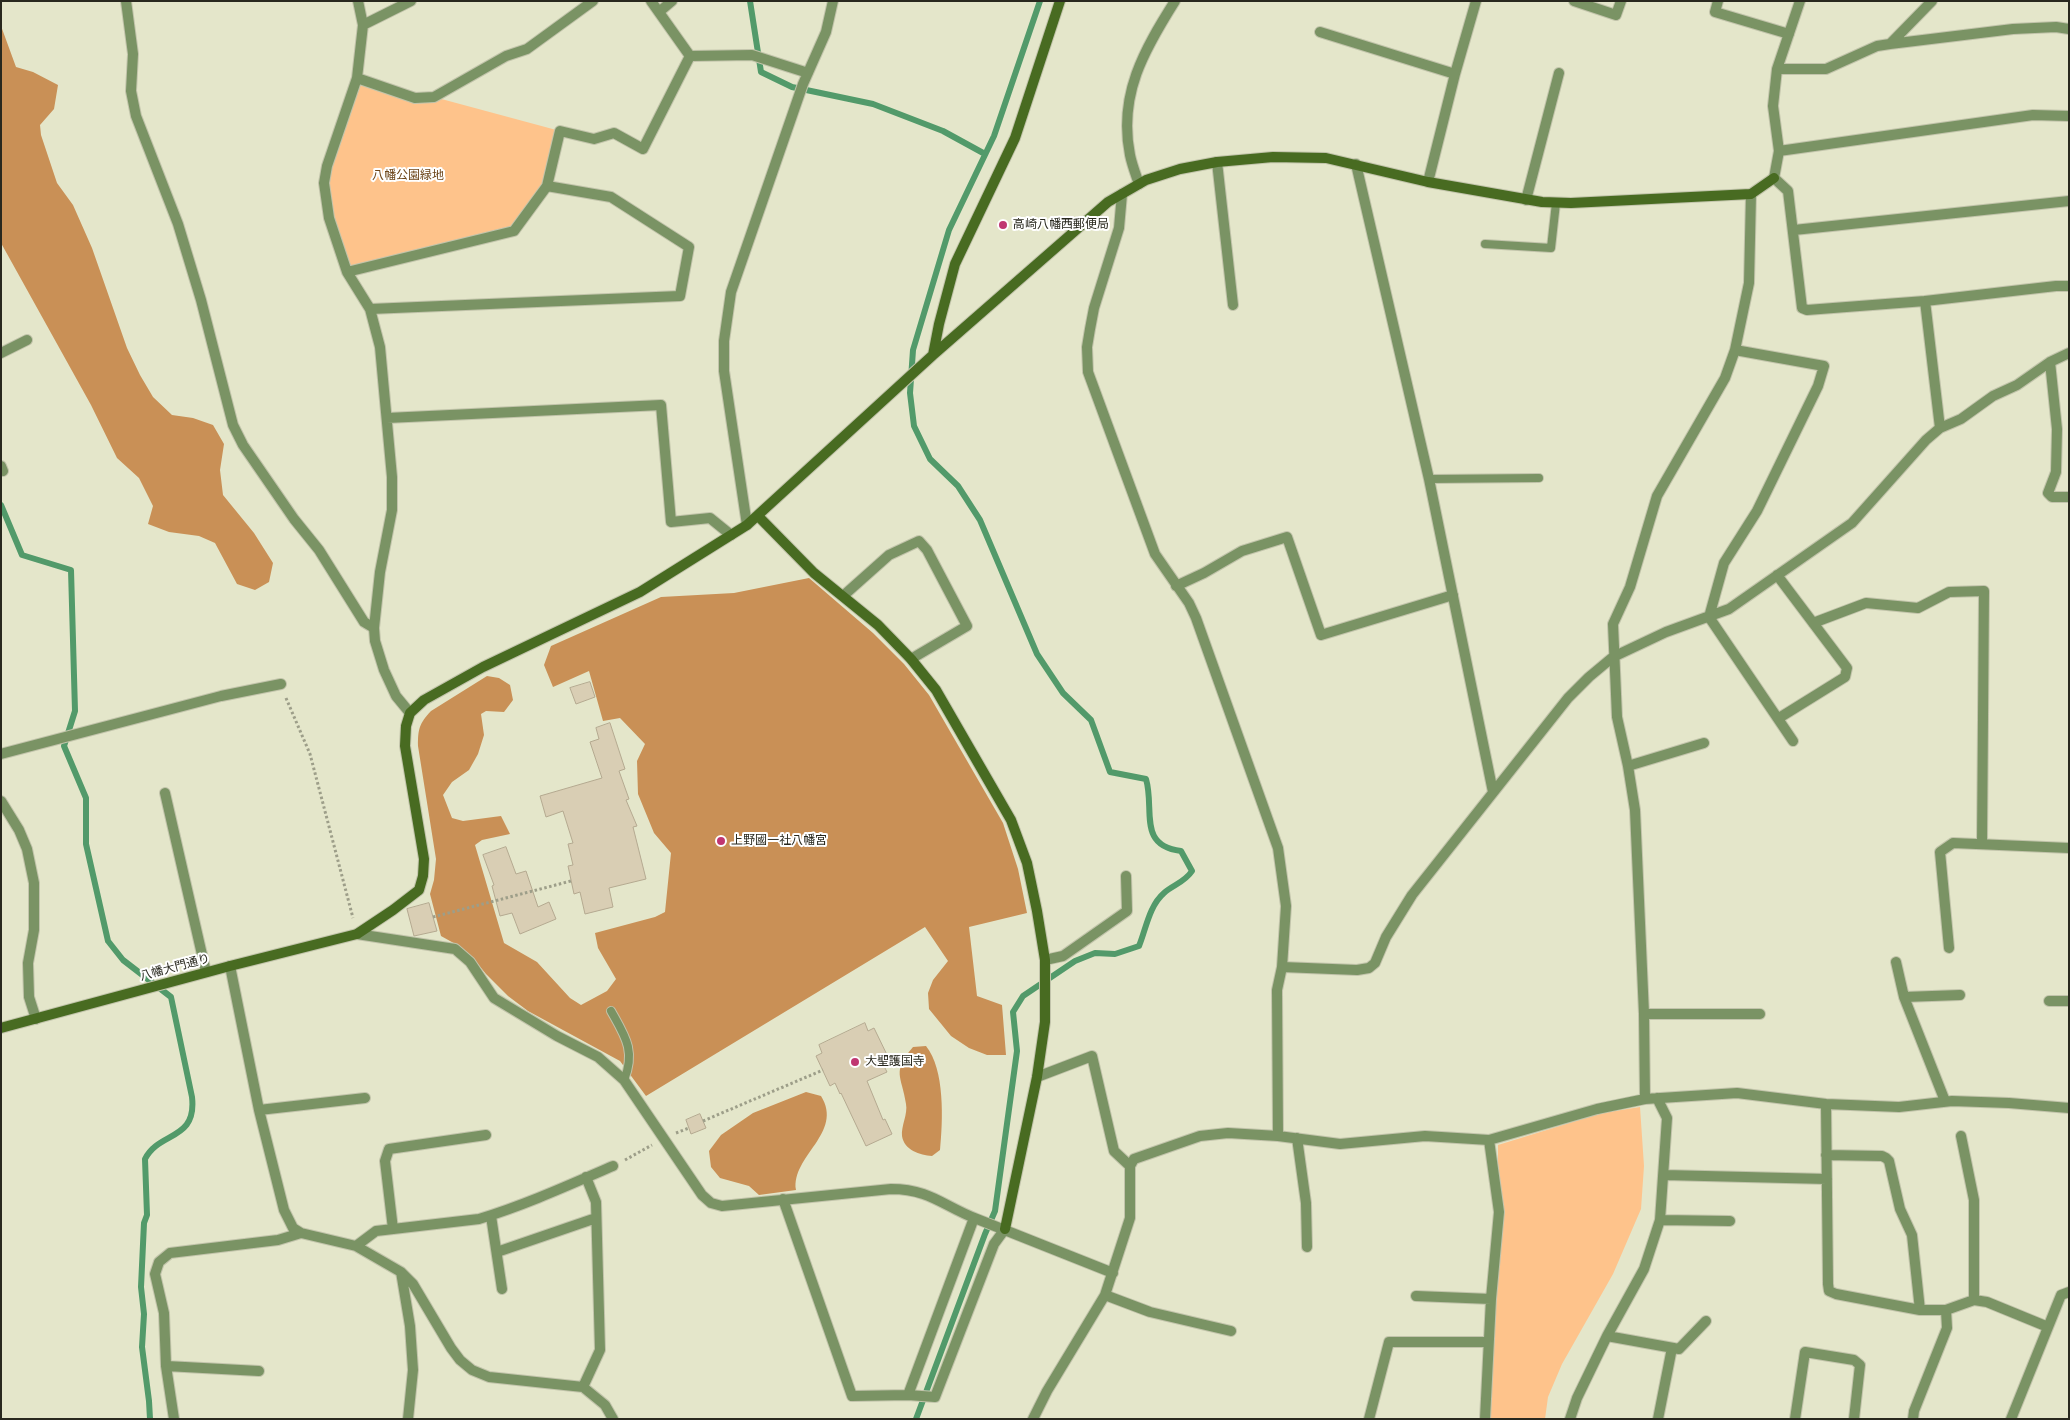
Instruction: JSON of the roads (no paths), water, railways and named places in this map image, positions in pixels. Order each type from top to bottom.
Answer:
[{"type":"street","points":[[126,1],[133,54],[132,91],[136,116],[178,224],[201,300],[233,424],[243,445],[294,519],[319,550],[364,622],[374,628]]},
{"type":"street","points":[[358,1],[363,25],[357,78],[327,166],[324,183],[329,218],[347,272],[370,309],[380,347],[392,477],[392,510],[380,572],[374,628],[375,641],[384,670],[396,696],[410,713],[424,700],[484,667],[640,592],[747,525],[933,355],[1108,202],[1146,180],[1217,162],[1273,157],[1326,158],[1428,182],[1526,200],[1556,202],[1751,194],[1774,178],[1779,151],[1773,106],[1777,69],[1800,1]]},
{"type":"street","points":[[363,25],[411,1]]},
{"type":"street","points":[[357,78],[415,98],[434,97],[506,56],[527,49],[593,1]]},
{"type":"street","points":[[651,1],[690,56]]},
{"type":"street","points":[[659,12],[672,1]]},
{"type":"street","points":[[747,525],[726,391],[724,341],[731,292],[808,73],[826,32],[833,1]]},
{"type":"street","points":[[933,355],[955,264],[1014,138],[1060,1]]},
{"type":"street","points":[[1139,184],[1130,156],[1128,139],[1133,80],[1151,40],[1175,1]]},
{"type":"street","points":[[1428,182],[1455,74],[1476,1]]},
{"type":"street","points":[[1574,1],[1616,15],[1621,1]]},
{"type":"street","points":[[1718,1],[1714,12],[1789,34]]},
{"type":"street","points":[[1890,44],[1932,1]]},
{"type":"street","points":[[1777,69],[1826,69],[1878,46],[1890,44],[2013,29],[2056,27],[2069,29]]},
{"type":"street","points":[[1320,32],[1455,74]]},
{"type":"street","points":[[690,56],[752,55],[808,73]]},
{"type":"street","points":[[347,272],[514,231],[547,186],[560,131],[594,138],[614,133],[643,149],[690,56]]},
{"type":"street","points":[[1526,200],[1559,73]]},
{"type":"street","points":[[1779,151],[2032,115],[2069,116]]},
{"type":"street","points":[[1217,162],[1233,306]]},
{"type":"street","points":[[1356,164],[1430,479],[1493,792]]},
{"type":"street","points":[[1774,178],[1788,191],[1802,308],[1807,310],[1925,301],[2069,286]]},
{"type":"street","points":[[370,309],[680,296],[689,247],[612,198],[547,186]]},
{"type":"street","points":[[1122,194],[1119,228],[1094,308],[1087,347],[1088,372],[1155,554],[1189,602],[1196,618],[1278,848],[1286,906],[1282,967],[1277,990],[1278,1136]]},
{"type":"street","points":[[1645,1100],[1644,1014],[1635,810],[1628,766],[1616,717],[1613,624],[1630,587],[1657,496],[1725,378],[1735,350],[1749,283],[1751,194]]},
{"type":"street","points":[[1794,230],[2069,201]]},
{"type":"street","points":[[1925,301],[1940,428]]},
{"type":"street","points":[[1,353],[28,340]]},
{"type":"street","points":[[1709,617],[1724,563],[1757,511],[1818,386],[1824,366],[1735,350]]},
{"type":"street","points":[[1282,967],[1357,970],[1368,968],[1375,963],[1386,937],[1412,895],[1568,698],[1589,677],[1613,657],[1666,632],[1729,609],[1852,523],[1926,440],[1940,428],[1961,419],[1993,396],[2017,385],[2050,362],[2069,353]]},
{"type":"street","points":[[2050,362],[2057,429],[2056,472],[2048,493],[2052,498],[2069,498]]},
{"type":"street","points":[[387,418],[661,405],[671,522],[710,518],[731,536]]},
{"type":"street","points":[[758,516],[814,573],[878,625],[936,690],[1011,820],[1027,864],[1045,960],[1045,1022],[1036,1077],[1005,1229],[994,1244],[935,1398],[908,1395],[852,1396],[783,1200]]},
{"type":"street","points":[[1176,586],[1204,573],[1242,551],[1287,537],[1321,634],[1453,595]]},
{"type":"street","points":[[843,596],[889,555],[919,541],[927,550],[967,626],[911,660]]},
{"type":"street","points":[[1777,575],[1847,668],[1845,677],[1779,718]]},
{"type":"street","points":[[1813,624],[1866,603],[1918,608],[1949,592],[1984,591],[1982,844]]},
{"type":"street","points":[[1709,617],[1793,741]]},
{"type":"street","points":[[1,754],[221,696],[280,684]]},
{"type":"street","name":"八幡大門通り","points":[[1,1028],[206,972],[357,934],[419,890],[423,876],[424,859],[405,746],[406,726],[410,713]]},
{"type":"street","points":[[1628,766],[1704,742]]},
{"type":"street","points":[[165,793],[206,972]]},
{"type":"street","points":[[1,801],[19,830],[27,849],[34,882],[34,930],[28,963],[30,997],[36,1019]]},
{"type":"street","points":[[1949,948],[1940,852],[1953,843],[2069,848]]},
{"type":"street","points":[[1045,960],[1063,956],[1127,911],[1126,876]]},
{"type":"street","points":[[357,934],[455,949],[470,962],[494,998],[557,1036],[598,1057],[624,1080],[702,1195],[711,1203],[722,1206],[891,1189],[909,1189],[931,1196],[974,1218],[1113,1273]]},
{"type":"street","points":[[1896,962],[1904,997],[1945,1101]]},
{"type":"street","points":[[230,966],[259,1110],[284,1210],[293,1228],[301,1233],[356,1246],[400,1272],[413,1284],[451,1348],[460,1360],[472,1370],[489,1376],[583,1387],[604,1405],[613,1419]]},
{"type":"street","points":[[1904,997],[1960,995]]},
{"type":"street","points":[[2049,1001],[2069,1001]]},
{"type":"street","points":[[1644,1014],[1760,1014]]},
{"type":"street","points":[[1036,1077],[1092,1056],[1114,1151],[1130,1166]]},
{"type":"street","points":[[1033,1419],[1105,1295],[1130,1218],[1130,1166],[1134,1158],[1200,1136],[1228,1132],[1340,1144],[1426,1136],[1489,1140],[1597,1109],[1657,1098],[1737,1092],[1826,1104],[1899,1107],[1945,1101],[2009,1102],[2069,1108]]},
{"type":"street","points":[[259,1110],[365,1098]]},
{"type":"street","points":[[1570,1419],[1577,1398],[1606,1336],[1644,1268],[1660,1220],[1667,1118],[1657,1098]]},
{"type":"street","points":[[1826,1104],[1829,1291],[1836,1294],[1920,1310],[1946,1310],[1974,1300],[1987,1302],[2048,1328]]},
{"type":"street","points":[[393,1229],[385,1161],[389,1150],[486,1135]]},
{"type":"street","points":[[1961,1136],[1974,1200],[1974,1300]]},
{"type":"street","points":[[1298,1138],[1306,1203],[1307,1247]]},
{"type":"street","points":[[1485,1419],[1488,1342],[1499,1212],[1489,1140]]},
{"type":"street","points":[[1826,1155],[1882,1156],[1889,1161],[1900,1209],[1912,1235],[1920,1310]]},
{"type":"street","points":[[356,1246],[376,1231],[491,1216],[613,1166]]},
{"type":"street","points":[[1664,1175],[1827,1179]]},
{"type":"street","points":[[583,1387],[600,1350],[596,1202],[586,1177]]},
{"type":"street","points":[[491,1216],[502,1289]]},
{"type":"street","points":[[496,1252],[596,1218]]},
{"type":"street","points":[[908,1395],[974,1218]]},
{"type":"street","points":[[1660,1220],[1730,1221]]},
{"type":"street","points":[[174,1419],[166,1366],[164,1312],[155,1274],[159,1262],[170,1253],[278,1240],[301,1233]]},
{"type":"street","points":[[400,1272],[410,1326],[413,1370],[408,1419]]},
{"type":"street","points":[[2011,1419],[2061,1295],[2069,1292]]},
{"type":"street","points":[[1105,1295],[1150,1312],[1231,1331]]},
{"type":"street","points":[[1416,1296],[1491,1300]]},
{"type":"street","points":[[1913,1419],[1914,1411],[1947,1328],[1946,1310]]},
{"type":"street","points":[[1606,1336],[1679,1349],[1706,1321]]},
{"type":"street","points":[[1369,1419],[1389,1342],[1488,1342]]},
{"type":"street","points":[[1658,1419],[1672,1348]]},
{"type":"street","points":[[1795,1419],[1805,1352],[1854,1360],[1860,1365],[1854,1419]]},
{"type":"street","points":[[166,1366],[259,1371]]},
{"type":"lane","points":[[1485,244],[1551,248],[1556,202]]},
{"type":"lane","points":[[1430,479],[1539,478]]},
{"type":"lane","points":[[611,1011],[627,1039],[629,1050],[628,1070],[624,1080]]},
{"type":"waterway","points":[[750,1],[761,72],[792,87],[873,104],[943,131],[985,154]]},
{"type":"waterway","points":[[916,1419],[995,1211],[1017,1051],[1013,1012],[1023,996],[1075,961],[1095,953],[1115,954],[1139,946],[1151,911],[1159,898],[1186,878],[1192,871],[1181,851],[1167,848],[1158,842],[1153,834],[1150,824],[1146,779],[1110,772],[1091,720],[1063,693],[1037,654],[980,520],[958,486],[930,459],[914,426],[910,393],[913,350],[949,230],[994,136],[1040,1]]},
{"type":"waterway","points":[[1,505],[22,555],[71,570],[75,711],[64,746],[86,798],[86,844],[108,941],[123,960],[171,997],[192,1097],[192,1111],[189,1121],[183,1129],[151,1150],[145,1159],[147,1215],[144,1223],[141,1287],[144,1314],[142,1347],[150,1419]]},
{"type":"place","name":"高崎八幡西郵便局","points":[[1003,225]]},
{"type":"place","name":"上野國一社八幡宮","points":[[721,841]]},
{"type":"place","name":"大聖護国寺","points":[[855,1062]]},
{"type":"park label","name":"八幡公園緑地","points":[[408,176]]}]
